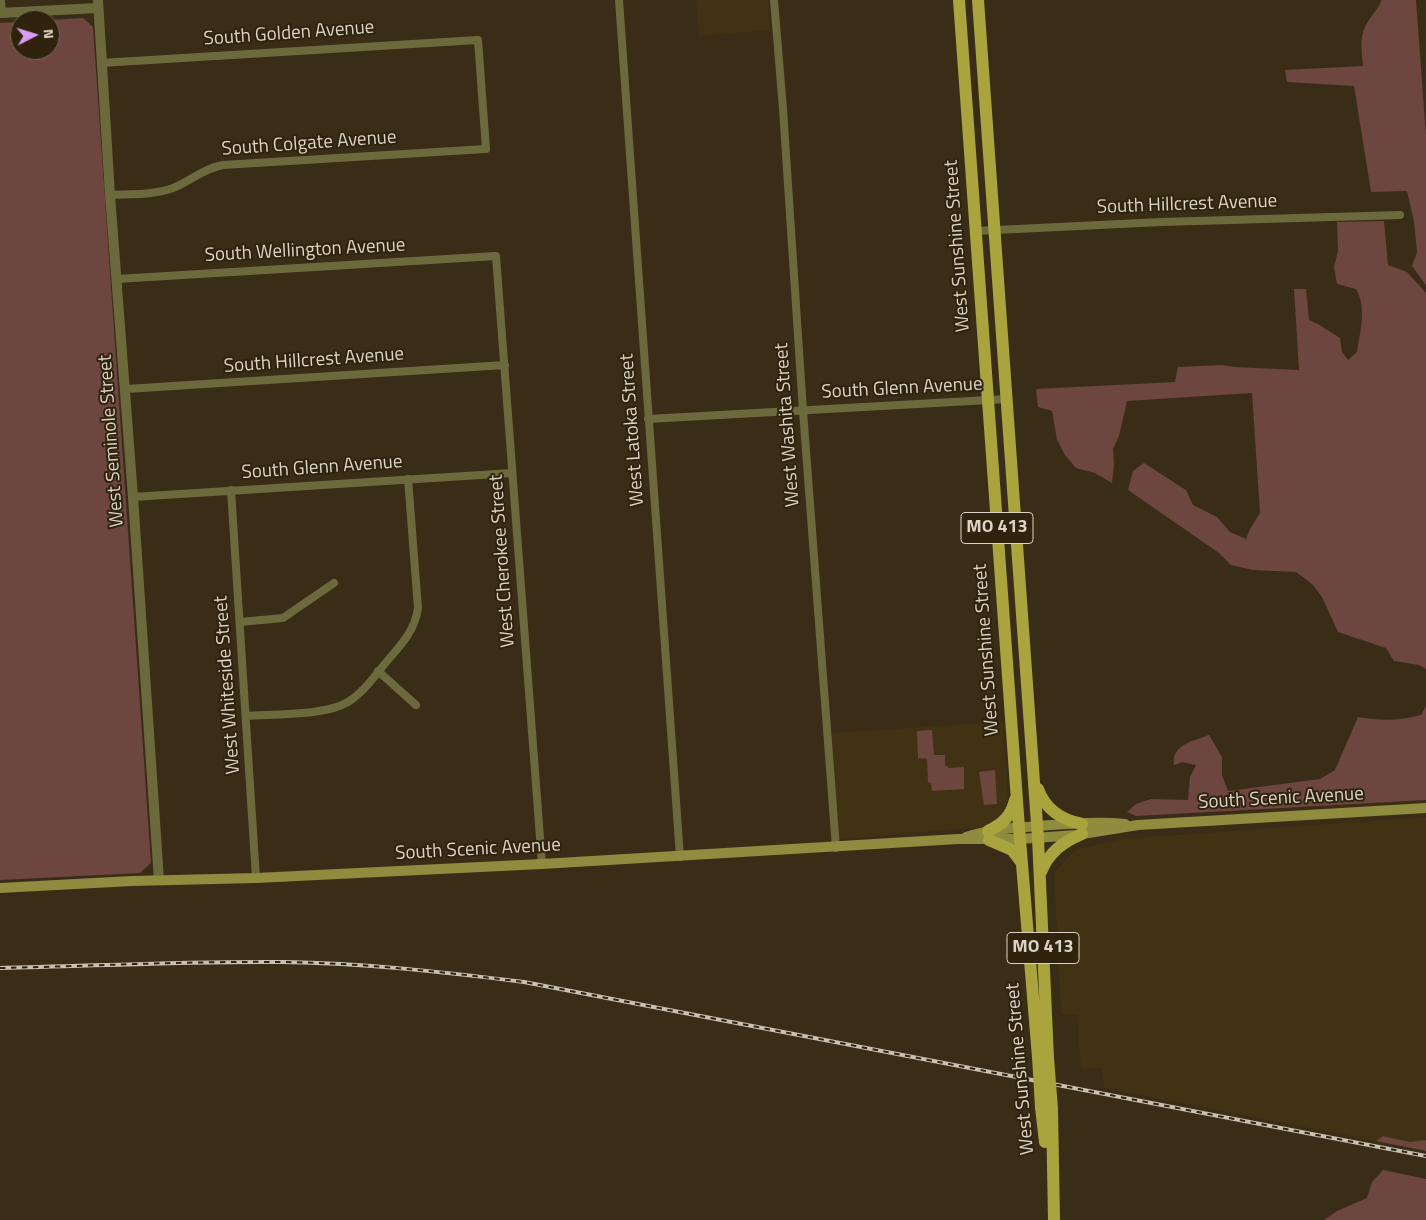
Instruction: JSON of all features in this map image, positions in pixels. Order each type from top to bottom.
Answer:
[{"type":"main road","name":"West Sunshine Street","points":[[958,0],[1019,833],[1043,1057]]},
{"type":"main road","name":"West Sunshine Street","points":[[978,0],[1038,832],[1043,1057],[1054,1220]]},
{"type":"main road","points":[[1034,779],[1042,798],[1053,812],[1082,829],[1056,849],[1048,858],[1040,874]]},
{"type":"main road","points":[[1016,793],[1009,816],[989,835],[1016,853],[1021,860],[1022,867]]},
{"type":"main road","name":"South Scenic Avenue","points":[[0,888],[159,880],[256,878],[680,857],[958,839],[1082,829],[1116,823],[1138,825],[1426,808]]},
{"type":"street","points":[[1,0],[1,13],[98,4]]},
{"type":"street","name":"West Latoka Street","points":[[619,0],[680,857]]},
{"type":"street","name":"West Washita Street","points":[[774,0],[836,848]]},
{"type":"street","name":"West Seminole Street","points":[[98,4],[110,196],[134,497],[159,880]]},
{"type":"street","name":"South Golden Avenue","points":[[101,63],[478,40],[486,149]]},
{"type":"street","name":"South Colgate Avenue","points":[[110,196],[165,190],[179,185],[202,171],[223,165],[486,149]]},
{"type":"street","name":"South Hillcrest Avenue","points":[[975,231],[1172,221],[1400,215]]},
{"type":"street","name":"South Wellington Avenue","points":[[117,279],[496,256]]},
{"type":"street","name":"West Cherokee Street","points":[[496,256],[542,864]]},
{"type":"street","name":"South Hillcrest Avenue","points":[[126,389],[505,366]]},
{"type":"street","name":"South Glenn Avenue","points":[[648,419],[1007,399]]},
{"type":"street","name":"South Glenn Avenue","points":[[134,497],[512,473]]},
{"type":"street","points":[[246,716],[332,709],[353,698],[407,637],[414,626],[418,602],[408,479]]},
{"type":"street","name":"West Whiteside Street","points":[[231,490],[256,878]]},
{"type":"street","points":[[240,622],[283,618],[334,584]]},
{"type":"street","points":[[378,671],[416,705]]},
{"type":"shaded area","points":[[696,0],[768,0],[770,30],[699,36]]},
{"type":"shaded area","points":[[1382,0],[1416,0],[1426,136],[1426,285],[1412,266],[1417,252],[1414,221],[1407,191],[1371,192],[1354,86],[1287,82],[1285,70],[1363,66],[1361,46],[1363,32]]},
{"type":"shaded area","points":[[83,18],[93,27],[151,863],[140,873],[0,880],[0,23],[10,22],[10,60],[60,60],[60,19]]},
{"type":"shaded area","points":[[1384,221],[1388,265],[1407,272],[1426,293],[1426,669],[1419,665],[1394,661],[1386,648],[1338,632],[1322,597],[1312,584],[1296,572],[1253,570],[1231,565],[1219,553],[1128,490],[1133,471],[1144,463],[1186,490],[1193,505],[1217,517],[1230,532],[1246,539],[1260,513],[1252,393],[1127,401],[1119,436],[1113,449],[1112,483],[1095,473],[1076,468],[1065,455],[1057,440],[1052,411],[1038,407],[1036,389],[1175,382],[1178,367],[1222,365],[1299,370],[1294,289],[1306,289],[1309,320],[1340,338],[1342,352],[1348,360],[1357,352],[1362,312],[1356,289],[1337,284],[1334,267],[1338,251],[1337,222]]},
{"type":"shaded area","points":[[1426,706],[1426,800],[1136,816],[1127,812],[1136,804],[1151,799],[1188,800],[1190,777],[1196,765],[1182,762],[1174,765],[1174,758],[1180,748],[1196,739],[1209,735],[1222,757],[1222,775],[1228,791],[1320,779],[1335,770],[1358,717],[1382,720],[1404,718],[1421,715]]},
{"type":"shaded area","points":[[1003,722],[1008,800],[1004,813],[996,823],[980,827],[839,839],[831,733]]},
{"type":"shaded area","points":[[932,730],[934,755],[945,755],[945,766],[948,766],[948,768],[964,767],[964,789],[932,791],[931,783],[928,782],[927,759],[918,758],[917,731]]},
{"type":"shaded area","points":[[995,770],[997,804],[984,805],[979,772]]},
{"type":"shaded area","points":[[1426,817],[1426,1140],[1410,1142],[1383,1136],[1376,1141],[1105,1088],[1101,1068],[1081,1069],[1077,1015],[1061,1014],[1054,873],[1075,850],[1122,839]]},
{"type":"shaded area","points":[[1383,1136],[1410,1142],[1426,1140],[1426,1151],[1376,1141]]},
{"type":"shaded area","points":[[1383,1170],[1426,1179],[1426,1220],[1324,1220],[1337,1211],[1367,1198],[1372,1182]]},
{"type":"railway","points":[[0,968],[212,962],[283,962],[344,964],[524,982],[1426,1156]]}]
